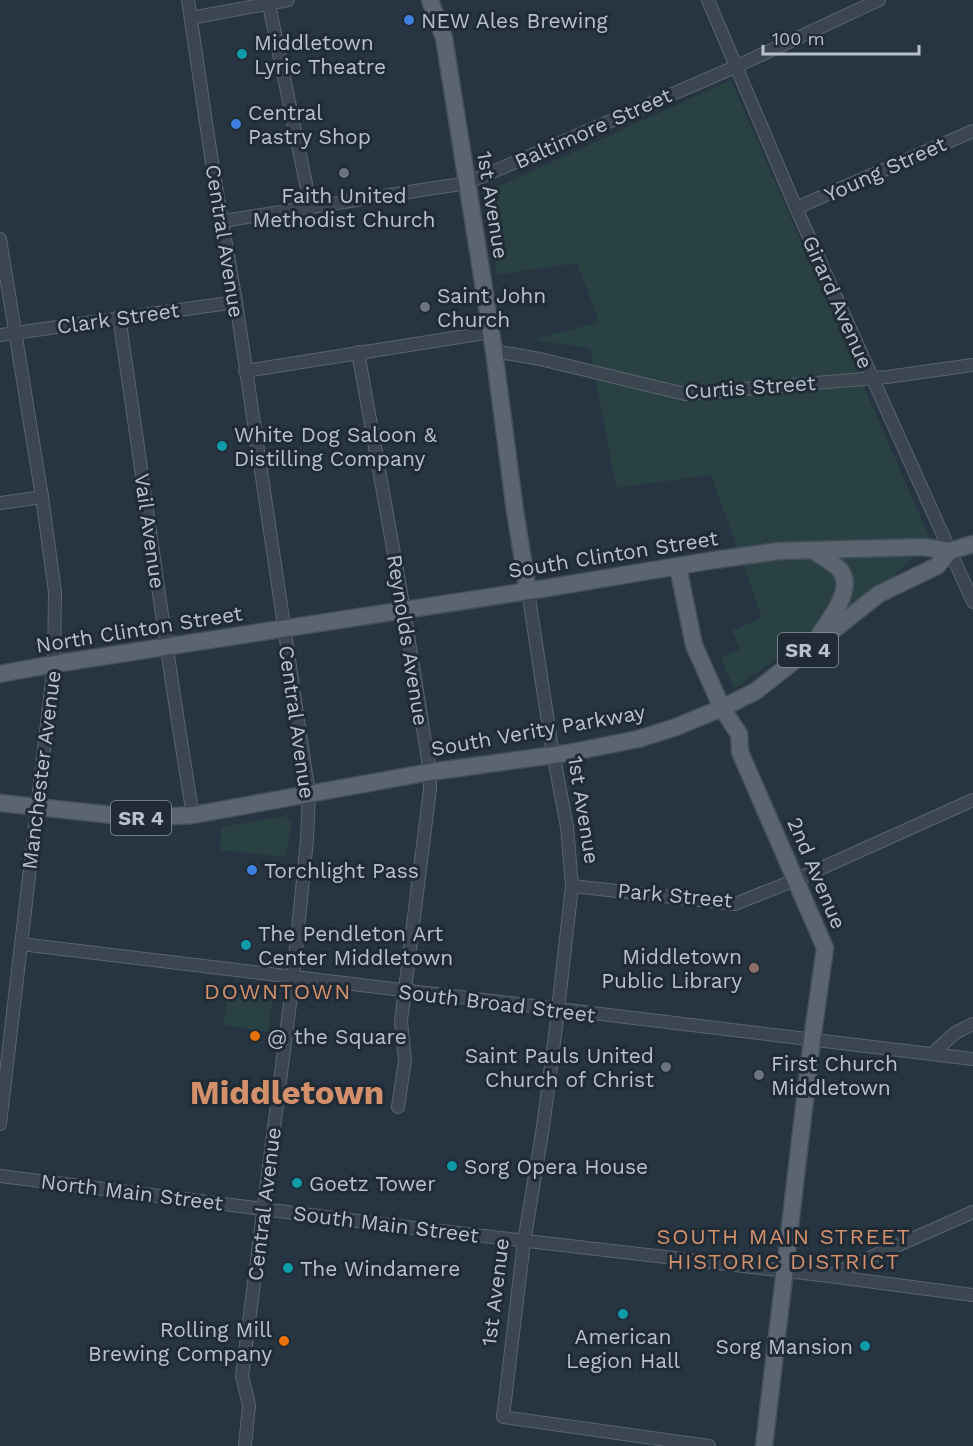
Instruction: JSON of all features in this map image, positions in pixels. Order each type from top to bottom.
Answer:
[{"type":"main road","name":"1st Avenue","points":[[430,0],[444,38],[494,351],[528,591]]},
{"type":"main road","name":"South Verity Parkway","points":[[309,794],[638,739],[676,727],[756,691],[879,594],[937,566],[950,551],[973,544]]},
{"type":"main road","name":"South Clinton Street","points":[[285,630],[757,554],[923,547],[950,551]]},
{"type":"main road","points":[[813,550],[837,567],[844,578],[844,592],[813,646]]},
{"type":"main road","name":"2nd Avenue","points":[[678,567],[694,645],[722,708],[722,722],[730,744],[741,752],[825,948],[764,1446]]},
{"type":"main road","name":"North Clinton Street","points":[[0,674],[285,630]]},
{"type":"main road","name":"SR 4","points":[[0,803],[140,818],[193,815],[309,794]]},
{"type":"street","name":"Central Avenue","points":[[188,0],[236,302],[309,794],[307,840],[293,978],[242,1376],[249,1405],[245,1446]]},
{"type":"street","points":[[190,18],[288,0]]},
{"type":"street","name":"Girard Avenue","points":[[708,0],[796,208],[973,602]]},
{"type":"street","name":"Baltimore Street","points":[[222,221],[467,183],[735,66],[879,0]]},
{"type":"street","points":[[268,2],[311,208]]},
{"type":"street","name":"Young Street","points":[[796,208],[973,131]]},
{"type":"street","name":"Manchester Avenue","points":[[0,239],[55,592],[54,664],[0,1124]]},
{"type":"street","name":"Clark Street","points":[[0,335],[236,302]]},
{"type":"street","name":"Vail Avenue","points":[[119,317],[166,648],[193,815]]},
{"type":"street","points":[[245,371],[490,332]]},
{"type":"street","name":"Curtis Street","points":[[494,351],[540,359],[685,394],[872,378],[973,365]]},
{"type":"street","name":"Reynolds Avenue","points":[[357,352],[404,610],[430,772],[430,789],[400,1021],[405,1060],[398,1107]]},
{"type":"street","points":[[0,503],[42,497]]},
{"type":"street","name":"1st Avenue","points":[[528,591],[567,827],[572,886],[543,1127],[524,1242],[503,1417],[708,1446]]},
{"type":"street","name":"Park Street","points":[[572,886],[735,904],[795,880],[973,800]]},
{"type":"street","name":"South Broad Street","points":[[21,944],[973,1059]]},
{"type":"street","points":[[932,1054],[955,1033],[973,1024]]},
{"type":"street","name":"North Main Street","points":[[0,1176],[263,1209]]},
{"type":"street","name":"South Main Street","points":[[263,1209],[973,1295]]},
{"type":"street","points":[[830,1276],[973,1212]]},
{"type":"green space","points":[[731,80],[931,541],[894,576],[734,689],[721,658],[740,649],[732,631],[762,617],[711,475],[616,488],[590,348],[531,340],[599,322],[577,263],[497,275],[484,193]]},
{"type":"green space","points":[[285,816],[291,823],[286,857],[220,850],[221,827]]},
{"type":"green space","points":[[229,991],[273,998],[268,1032],[223,1025]]},
{"type":"place","name":"NEW Ales Brewing","points":[[409,20]]},
{"type":"place","name":"Middletown Lyric Theatre","points":[[242,54]]},
{"type":"place","name":"Central Pastry Shop","points":[[236,124]]},
{"type":"place","name":"Faith United Methodist Church","points":[[344,173]]},
{"type":"place","name":"Saint John Church","points":[[425,307]]},
{"type":"place","name":"White Dog Saloon & Distilling Company","points":[[222,446]]},
{"type":"place","name":"Torchlight Pass","points":[[252,870]]},
{"type":"place","name":"The Pendleton Art Center Middletown","points":[[246,945]]},
{"type":"place","name":"Middletown Public Library","points":[[754,968]]},
{"type":"place","name":"@ the Square","points":[[255,1036]]},
{"type":"place","name":"Saint Pauls United Church of Christ","points":[[666,1067]]},
{"type":"place","name":"First Church Middletown","points":[[759,1075]]},
{"type":"place","name":"Sorg Opera House","points":[[452,1166]]},
{"type":"place","name":"Goetz Tower","points":[[297,1183]]},
{"type":"place","name":"The Windamere","points":[[288,1268]]},
{"type":"place","name":"American Legion Hall","points":[[623,1314]]},
{"type":"place","name":"Rolling Mill Brewing Company","points":[[284,1341]]},
{"type":"place","name":"Sorg Mansion","points":[[865,1346]]},
{"type":"district","name":"DOWNTOWN","points":[[278,991]]},
{"type":"district","name":"Middletown","points":[[287,1092]]},
{"type":"district","name":"SOUTH MAIN STREET HISTORIC DISTRICT","points":[[784,1248]]}]
